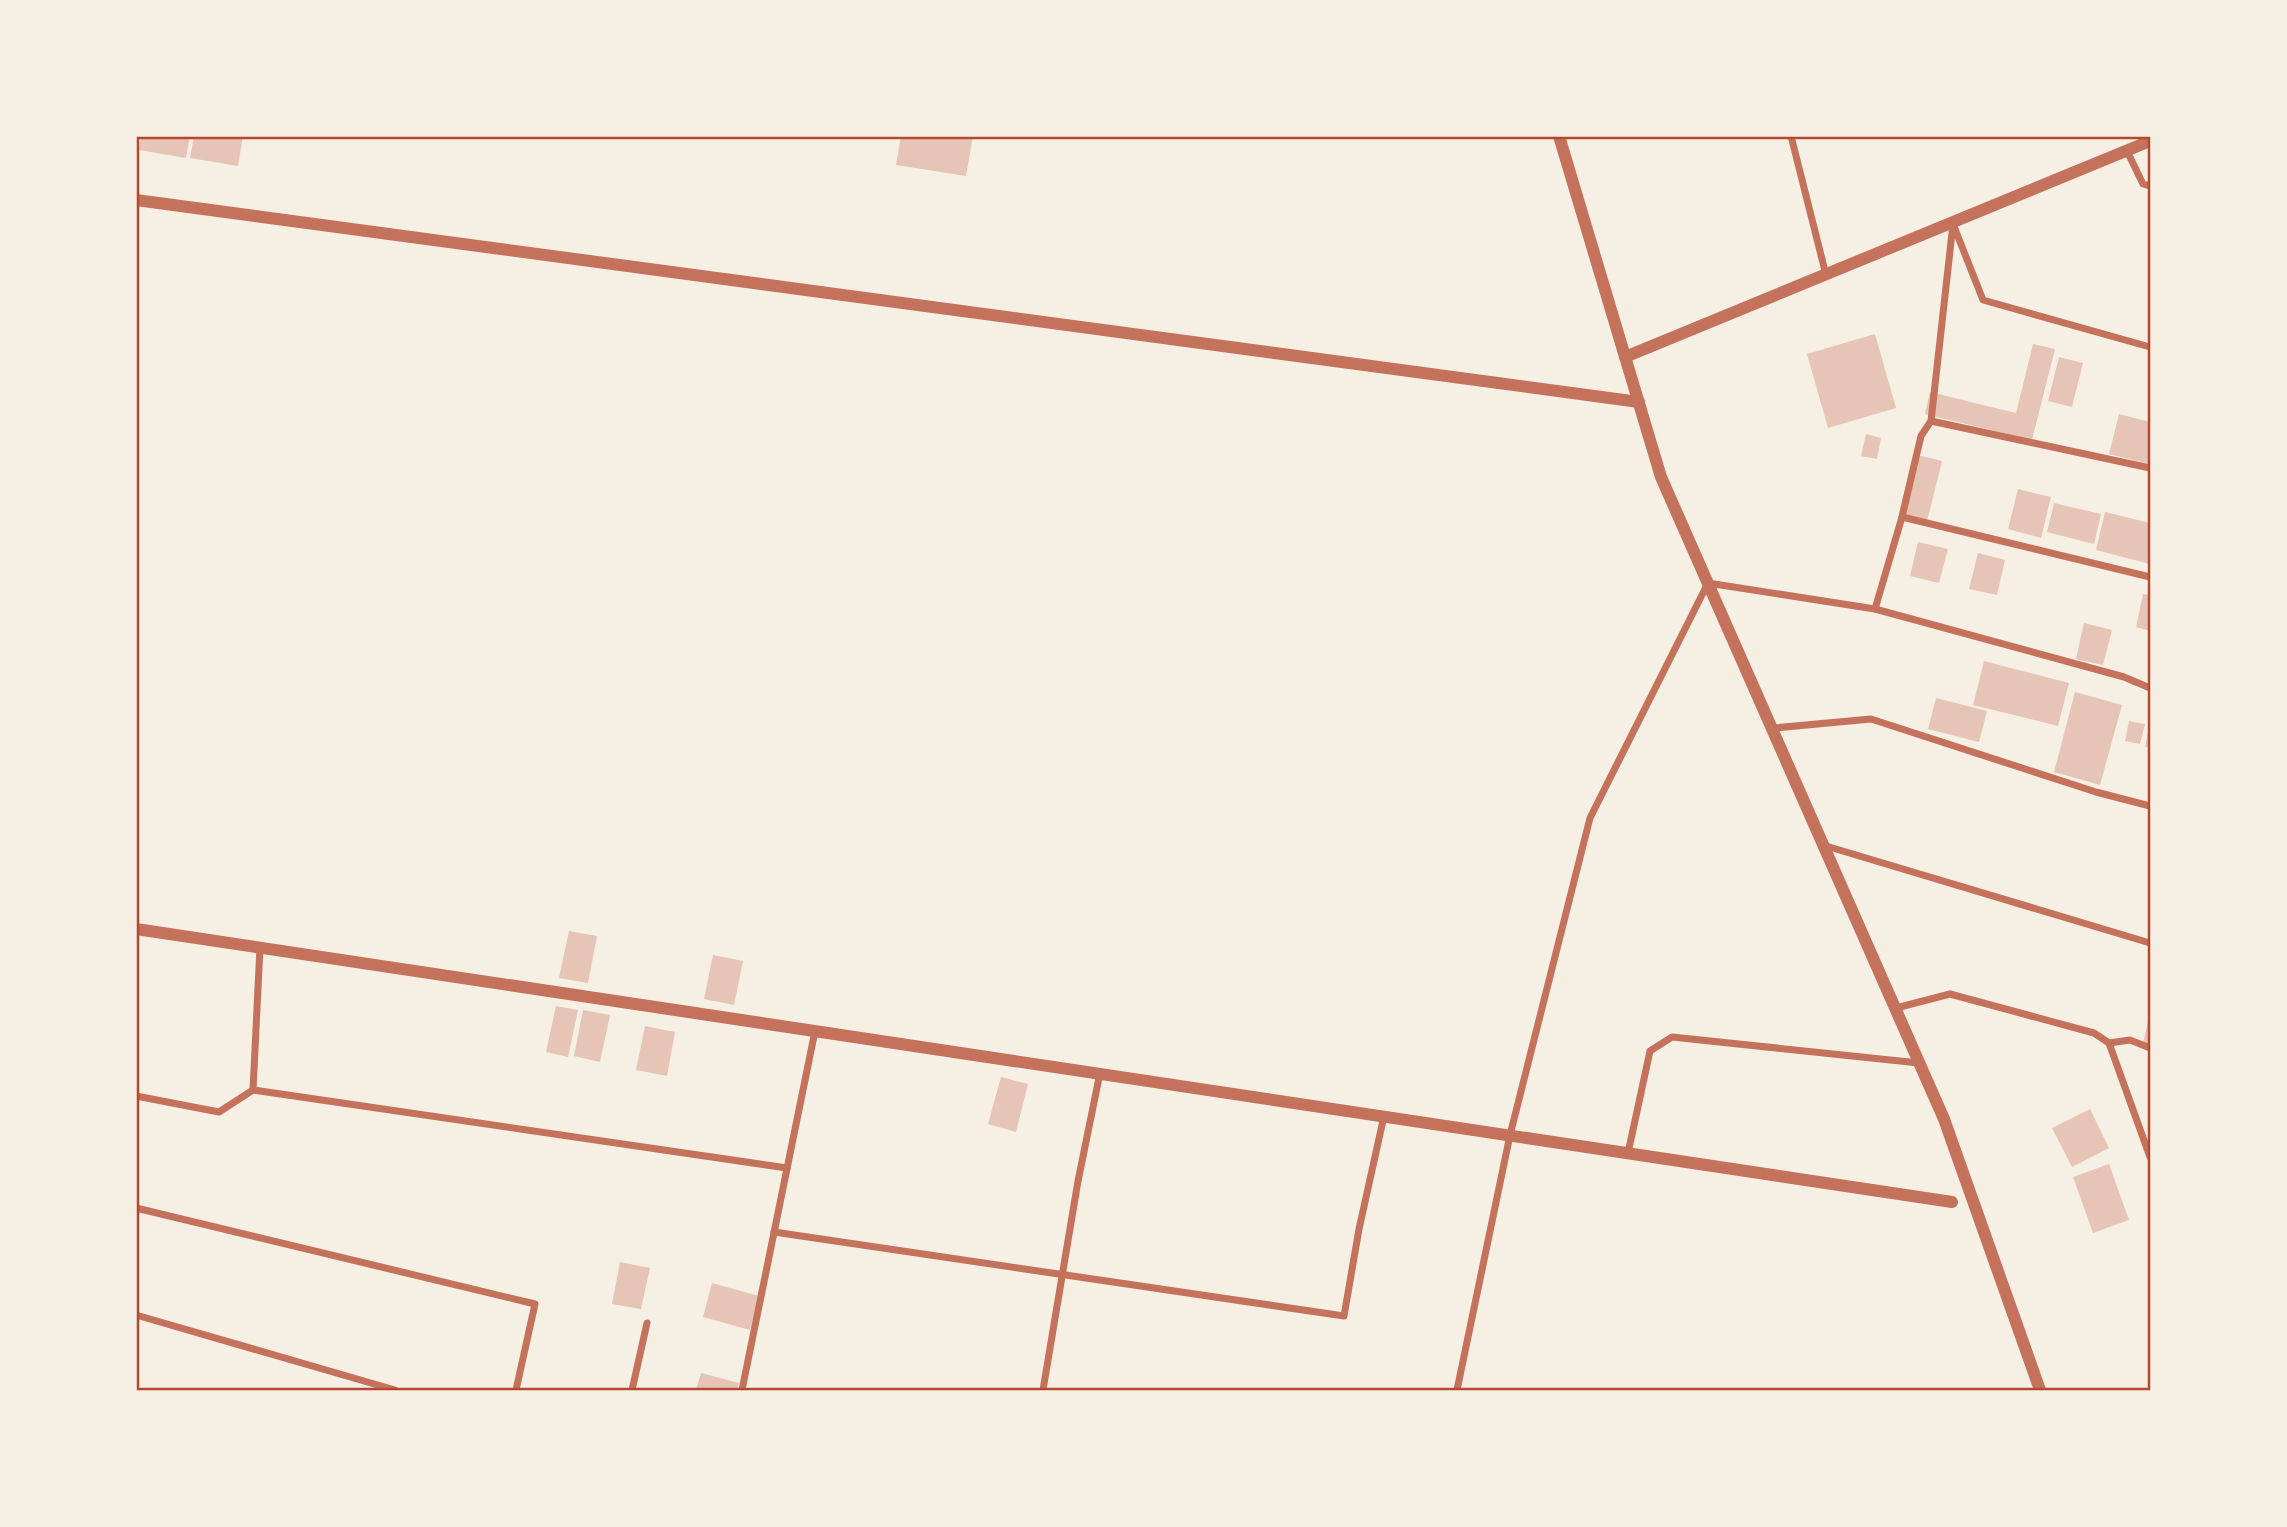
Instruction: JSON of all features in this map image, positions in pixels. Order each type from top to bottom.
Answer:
[{"type":"street","points":[[1559,136],[1661,477],[1826,846],[1944,1119],[2040,1391]]},
{"type":"street","points":[[1791,136],[1826,276]]},
{"type":"street","points":[[1625,357],[1953,225],[2151,141]]},
{"type":"street","points":[[2126,151],[2143,184],[2151,186]]},
{"type":"street","points":[[136,200],[1639,402]]},
{"type":"street","points":[[1953,225],[1983,300],[2151,347]]},
{"type":"street","points":[[1875,609],[1902,517],[1921,436],[1931,421],[1953,225]]},
{"type":"street","points":[[1931,421],[2151,468]]},
{"type":"street","points":[[1902,517],[2151,578]]},
{"type":"street","points":[[1708,583],[1875,609],[2124,677],[2151,688]]},
{"type":"street","points":[[1457,1391],[1510,1135],[1590,818],[1708,583]]},
{"type":"street","points":[[1773,729],[1871,719],[2096,792],[2151,806]]},
{"type":"street","points":[[1826,846],[2151,943]]},
{"type":"street","points":[[136,929],[1952,1202]]},
{"type":"street","points":[[253,1090],[260,947]]},
{"type":"street","points":[[1896,1008],[1950,994],[2094,1033],[2109,1043],[2151,1157]]},
{"type":"street","points":[[742,1391],[816,1031]]},
{"type":"street","points":[[1628,1153],[1650,1051],[1672,1037],[1919,1063]]},
{"type":"street","points":[[2109,1043],[2130,1041],[2151,1048]]},
{"type":"street","points":[[1042,1391],[1100,1072]]},
{"type":"street","points":[[136,1097],[219,1112],[253,1090],[787,1168]]},
{"type":"street","points":[[774,1232],[1344,1316],[1359,1229],[1384,1116]]},
{"type":"street","points":[[136,1208],[535,1304],[516,1391]]},
{"type":"street","points":[[136,1315],[395,1391]]},
{"type":"street","points":[[632,1391],[647,1324]]},
{"type":"building","points":[[141,136],[190,136],[186,158],[139,150]]},
{"type":"building","points":[[194,136],[243,136],[238,166],[190,158]]},
{"type":"building","points":[[901,136],[973,136],[966,176],[896,165]]},
{"type":"building","points":[[1875,334],[1896,408],[1828,428],[1807,354]]},
{"type":"building","points":[[2033,344],[2055,349],[2032,440],[1925,414],[1930,392],[2016,413]]},
{"type":"building","points":[[2059,357],[2083,363],[2072,407],[2048,401]]},
{"type":"building","points":[[2119,414],[2150,422],[2149,464],[2109,454]]},
{"type":"building","points":[[1866,434],[1881,438],[1877,459],[1861,456]]},
{"type":"building","points":[[1913,454],[1942,461],[1927,521],[1899,514]]},
{"type":"building","points":[[2018,489],[2051,497],[2041,538],[2008,529]]},
{"type":"building","points":[[2054,503],[2101,514],[2094,544],[2047,532]]},
{"type":"building","points":[[2105,512],[2150,523],[2150,564],[2096,550]]},
{"type":"building","points":[[1918,542],[1948,549],[1939,583],[1910,576]]},
{"type":"building","points":[[1978,553],[2005,560],[1997,595],[1969,589]]},
{"type":"building","points":[[2143,594],[2150,595],[2150,631],[2136,627]]},
{"type":"building","points":[[2084,623],[2112,630],[2103,665],[2076,659]]},
{"type":"building","points":[[1984,661],[2069,683],[2058,726],[1973,705]]},
{"type":"building","points":[[2075,692],[2122,705],[2100,785],[2054,772]]},
{"type":"building","points":[[1936,698],[1987,711],[1979,742],[1928,729]]},
{"type":"building","points":[[2129,721],[2145,724],[2140,744],[2125,741]]},
{"type":"building","points":[[2150,727],[2150,748],[2145,747]]},
{"type":"building","points":[[569,931],[597,936],[588,983],[559,978]]},
{"type":"building","points":[[713,955],[743,961],[734,1005],[704,999]]},
{"type":"building","points":[[556,1006],[578,1010],[568,1057],[546,1052]]},
{"type":"building","points":[[583,1010],[610,1015],[600,1062],[574,1056]]},
{"type":"building","points":[[2150,1013],[2150,1050],[2142,1048]]},
{"type":"building","points":[[645,1026],[675,1032],[667,1076],[636,1070]]},
{"type":"building","points":[[1001,1077],[1028,1084],[1016,1132],[988,1124]]},
{"type":"building","points":[[2090,1109],[2109,1148],[2072,1167],[2052,1128]]},
{"type":"building","points":[[2109,1164],[2129,1220],[2093,1233],[2073,1177]]},
{"type":"building","points":[[620,1262],[650,1268],[641,1309],[612,1304]]},
{"type":"building","points":[[712,1283],[759,1296],[750,1330],[703,1317]]},
{"type":"building","points":[[701,1373],[739,1383],[737,1390],[696,1390]]}]
